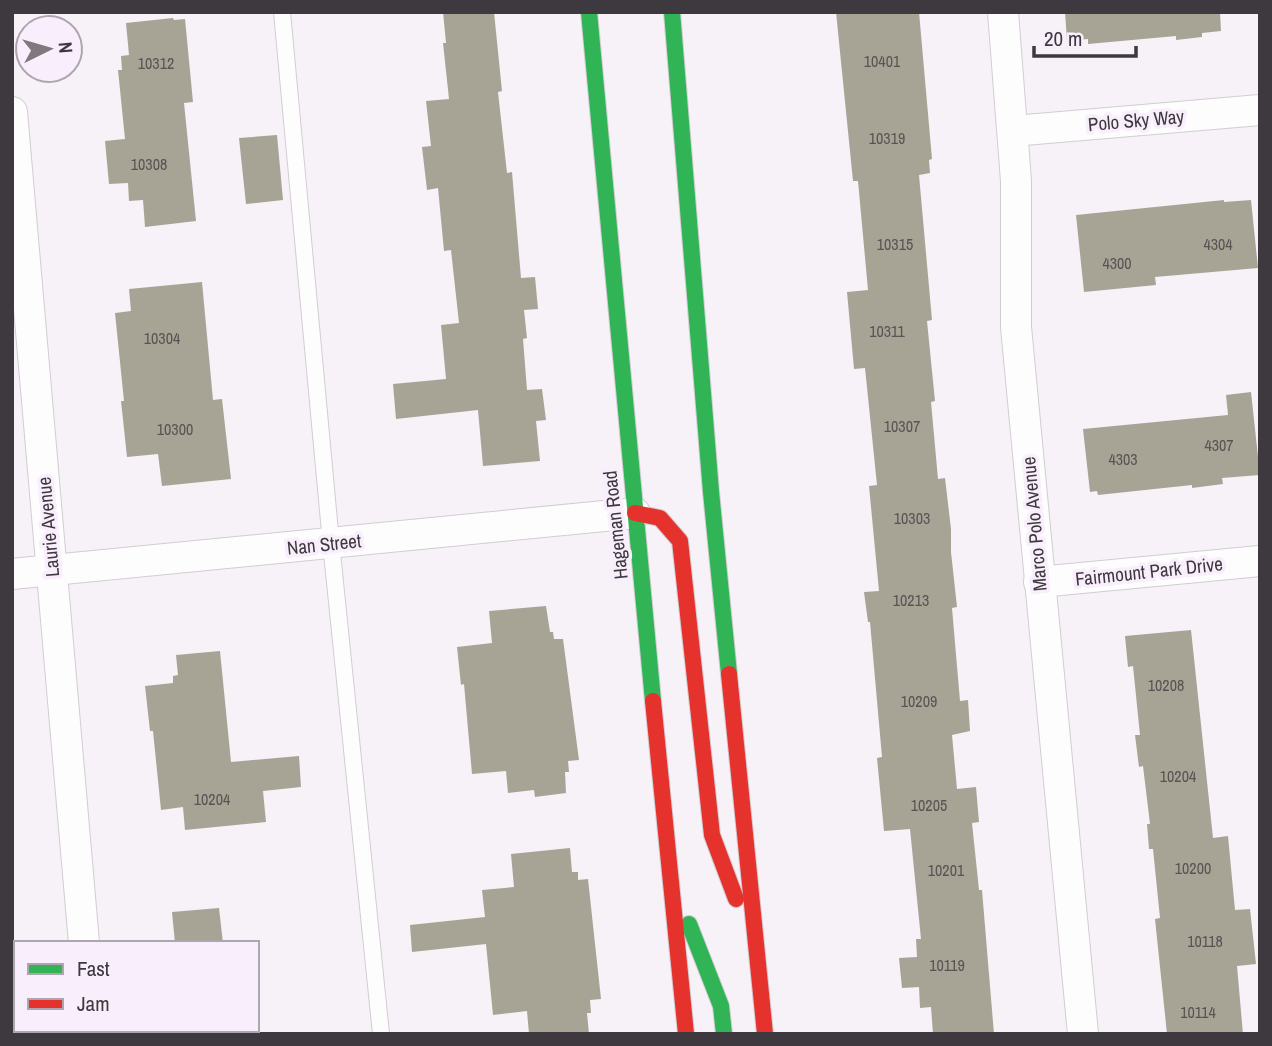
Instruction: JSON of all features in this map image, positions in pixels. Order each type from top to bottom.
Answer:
[{"type":"main road","name":"Hageman Road","points":[[589,12],[686,1034]]},
{"type":"main road","points":[[673,12],[711,492],[765,1034]]},
{"type":"main road","points":[[635,513],[660,518],[680,541],[712,835],[755,950]]},
{"type":"main road","points":[[672,880],[721,1006],[724,1034]]},
{"type":"street","name":"Marco Polo Avenue","points":[[1003,12],[1016,181],[1016,327],[1083,1034]]},
{"type":"street","name":"Polo Sky Way","points":[[1013,131],[1260,110]]},
{"type":"street","name":"Laurie Avenue","points":[[12,112],[84,941]]},
{"type":"street","name":"Nan Street","points":[[12,574],[635,513]]},
{"type":"street","name":"Fairmount Park Drive","points":[[1039,582],[1260,561]]},
{"type":"lane","points":[[282,12],[331,543],[381,1034]]},
{"type":"building","points":[[443,12],[494,12],[502,91],[498,92],[507,173],[512,172],[521,278],[535,277],[538,309],[524,310],[527,338],[523,339],[527,390],[542,389],[546,420],[536,421],[540,461],[483,466],[478,410],[396,419],[393,384],[446,379],[441,325],[459,323],[451,250],[444,251],[438,188],[427,190],[422,147],[431,146],[426,101],[449,99],[443,43],[446,43]]},
{"type":"building","points":[[836,12],[919,12],[932,159],[929,160],[930,173],[919,175],[932,320],[927,321],[935,401],[931,402],[938,479],[945,478],[951,529],[957,607],[952,608],[960,701],[968,700],[970,731],[952,735],[957,789],[976,787],[979,822],[972,823],[979,890],[982,890],[994,1034],[933,1034],[931,1007],[920,1008],[919,987],[902,988],[899,958],[917,957],[916,939],[921,939],[910,829],[884,831],[877,758],[882,757],[870,622],[864,592],[879,591],[869,486],[877,485],[865,368],[854,369],[847,292],[868,290],[858,181],[853,181]]},
{"type":"building","points":[[1065,12],[1220,12],[1221,31],[1202,33],[1202,37],[1176,40],[1176,36],[1088,44],[1088,39],[1067,41]]},
{"type":"building","points":[[185,19],[193,102],[184,103],[196,221],[145,227],[143,200],[129,201],[128,183],[109,184],[105,141],[125,139],[118,70],[122,70],[121,56],[129,55],[126,23]]},
{"type":"building","points":[[277,135],[283,200],[246,204],[239,138]]},
{"type":"building","points":[[1224,200],[1251,200],[1258,268],[1155,277],[1156,285],[1084,292],[1076,215]]},
{"type":"building","points":[[202,282],[213,400],[222,399],[231,479],[162,486],[158,454],[127,457],[115,313],[131,311],[129,289]]},
{"type":"building","points":[[1251,392],[1260,475],[1222,478],[1223,484],[1192,488],[1192,485],[1098,495],[1097,491],[1090,492],[1083,429],[1228,415],[1226,395]]},
{"type":"building","points":[[546,606],[550,632],[553,632],[554,639],[563,639],[579,760],[568,761],[569,772],[565,772],[566,793],[535,797],[534,790],[508,793],[506,771],[472,774],[464,684],[461,685],[457,647],[492,643],[489,611]]},
{"type":"building","points":[[1191,630],[1213,838],[1228,836],[1235,910],[1250,909],[1256,964],[1237,966],[1243,1034],[1167,1034],[1155,919],[1160,918],[1153,849],[1149,849],[1147,824],[1150,824],[1143,766],[1139,767],[1135,735],[1140,735],[1133,666],[1128,667],[1125,636]]},
{"type":"building","points":[[220,651],[231,762],[299,756],[301,787],[263,791],[266,822],[185,830],[183,807],[161,810],[153,731],[150,731],[145,686],[173,683],[173,676],[178,675],[176,655]]},
{"type":"building","points":[[570,848],[572,872],[578,872],[578,880],[588,879],[601,999],[590,1000],[591,1013],[587,1013],[589,1034],[529,1034],[527,1011],[493,1015],[486,944],[412,952],[410,925],[485,917],[482,890],[514,887],[511,854]]},
{"type":"building","points":[[219,908],[223,941],[175,941],[172,912]]},
{"type":"traffic: fast","points":[[589,12],[653,701]]},
{"type":"traffic: fast","points":[[672,12],[711,492],[729,674]]},
{"type":"traffic: fast","points":[[689,924],[721,1006],[724,1034]]},
{"type":"traffic: jam","points":[[635,513],[660,518],[680,541],[712,835],[736,899]]},
{"type":"traffic: jam","points":[[729,674],[765,1034]]},
{"type":"traffic: jam","points":[[653,701],[686,1034]]}]
